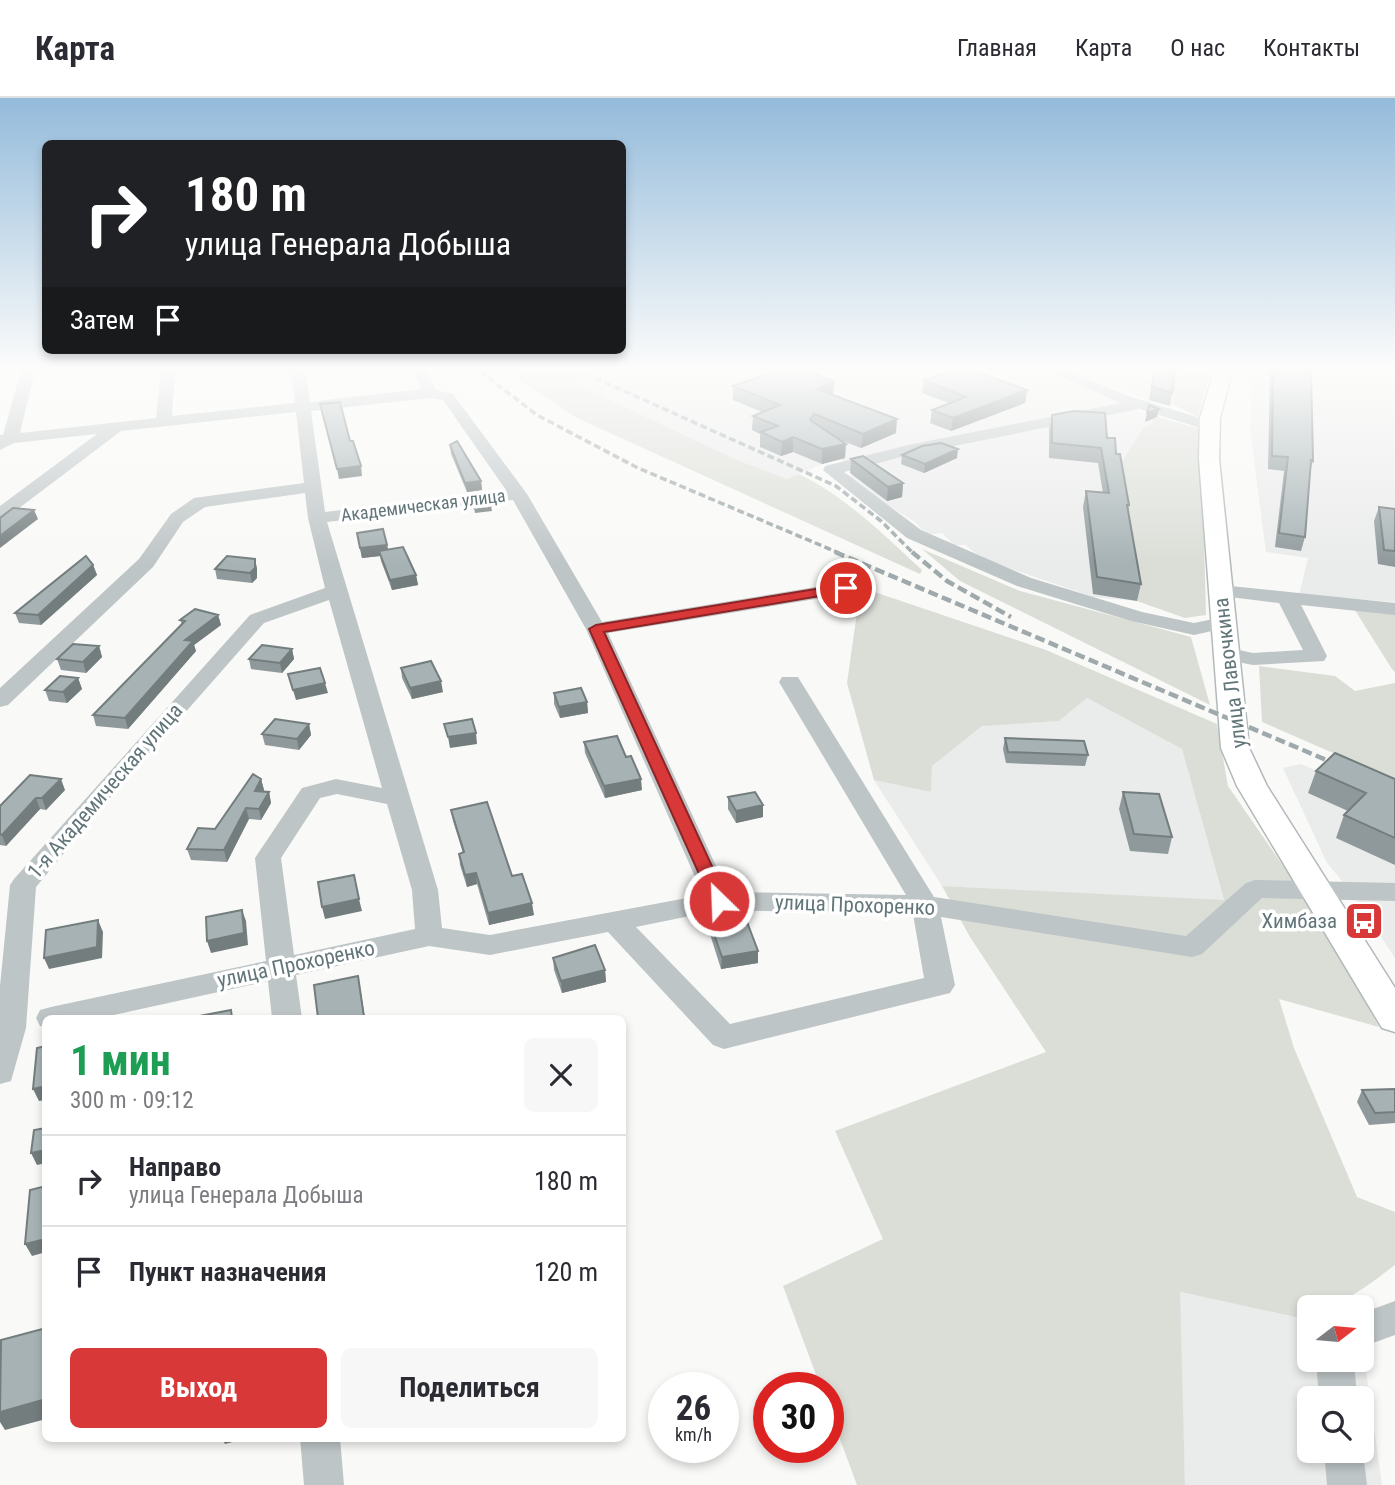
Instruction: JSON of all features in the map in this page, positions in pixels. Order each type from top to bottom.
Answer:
[{"type":"main road","name":"улица Лавочкина","points":[[1210,436],[1209,460],[1235,748],[1252,786],[1395,1018]]},
{"type":"street","points":[[3,441],[46,436]]},
{"type":"street","points":[[0,514],[105,436]]},
{"type":"street","name":"Академическая улица","points":[[307,436],[317,518],[335,591],[425,890],[429,936]]},
{"type":"street","name":"Академическая улица","points":[[317,518],[518,494],[476,436]]},
{"type":"street","points":[[980,436],[908,450],[831,470],[914,534],[1024,582],[1138,617],[1194,629],[1223,623]]},
{"type":"street","points":[[0,701],[146,563],[177,518],[200,502],[313,487]]},
{"type":"street","points":[[518,494],[596,629],[719,901]]},
{"type":"street","points":[[596,629],[846,588]]},
{"type":"street","name":"1-я Академическая улица","points":[[0,1072],[23,885],[100,794],[257,619],[335,591]]},
{"type":"street","points":[[1220,591],[1395,609]]},
{"type":"street","points":[[1225,653],[1253,659],[1316,656],[1287,598]]},
{"type":"street","points":[[614,921],[724,1037],[940,985],[925,905],[790,682]]},
{"type":"street","points":[[287,1015],[268,858],[312,793],[335,786],[397,798]]},
{"type":"street","name":"улица Прохоренко","points":[[65,1015],[429,936],[489,945],[719,901],[925,905],[1192,947],[1255,889],[1395,892]]},
{"type":"street","points":[[5,1029],[42,1021]]},
{"type":"street","points":[[1374,1326],[1395,1318]]},
{"type":"street","points":[[320,1442],[324,1485]]},
{"type":"street","points":[[1344,1463],[1347,1485]]},
{"type":"shaded area","points":[[616,436],[686,436],[737,460],[787,479],[799,474],[849,505],[922,570],[920,574]]},
{"type":"shaded area","points":[[686,436],[1152,436],[1124,521],[1137,601],[1093,597],[983,559],[965,545],[954,545],[942,533],[927,535],[915,522],[844,477],[863,471],[837,458],[787,479],[737,460]]},
{"type":"shaded area","points":[[1139,436],[1201,436],[1206,615],[1185,618],[1137,601],[1117,470]]},
{"type":"shaded area","points":[[1251,436],[1395,436],[1395,602],[1299,595],[1308,558],[1266,552]]},
{"type":"shaded area","points":[[922,549],[1020,591],[1191,637],[1210,705],[960,581]]},
{"type":"shaded area","points":[[845,582],[1046,650],[1217,724],[1228,786],[1330,934],[1379,1027],[1279,999],[1294,1048],[1357,1197],[1395,1212],[1395,1265],[1351,1295],[1297,1295],[1297,1317],[1180,1292],[1185,1485],[857,1485],[844,1450],[844,1372],[815,1372],[783,1286],[883,1239],[835,1131],[1046,1052],[970,937],[942,886],[1224,900],[1182,749],[1087,698],[1059,721],[982,726],[932,766],[931,792],[874,780],[847,683],[859,598]]},
{"type":"shaded area","points":[[1353,607],[1395,613],[1395,672],[1392,669]]},
{"type":"shaded area","points":[[1259,666],[1335,676],[1355,691],[1395,683],[1395,780],[1262,722]]},
{"type":"shaded area","points":[[1087,698],[1182,749],[1224,901],[942,886],[874,780],[931,792],[932,766],[982,725],[1059,721]]},
{"type":"shaded area","name":"Химбаза","points":[[1301,764],[1395,804],[1395,958],[1352,893],[1327,863],[1283,768]]},
{"type":"shaded area","points":[[1179,1292],[1297,1317],[1297,1372],[1366,1372],[1368,1386],[1297,1386],[1297,1463],[1374,1463],[1374,1428],[1382,1485],[1185,1485]]},
{"type":"building","points":[[328,436],[349,436],[361,466],[337,469]]},
{"type":"building","points":[[769,436],[834,436],[846,444],[822,449],[793,437],[782,442]]},
{"type":"building","points":[[1052,436],[1115,438],[1116,454],[1120,454],[1141,584],[1097,577],[1086,491],[1109,493],[1101,448],[1052,443]]},
{"type":"building","points":[[1272,436],[1312,436],[1313,461],[1311,460],[1305,537],[1279,533],[1288,457],[1272,456]]},
{"type":"building","points":[[457,441],[481,481],[465,483],[450,445]]},
{"type":"building","points":[[941,443],[958,449],[925,464],[902,455],[922,446]]},
{"type":"building","points":[[863,456],[903,483],[888,487],[851,459]]},
{"type":"building","points":[[489,501],[491,506],[474,508],[472,503]]},
{"type":"building","points":[[1379,507],[1395,509],[1395,551],[1384,550]]},
{"type":"building","points":[[13,508],[34,510],[0,536],[0,518]]},
{"type":"building","points":[[383,529],[387,545],[360,548],[357,533]]},
{"type":"building","points":[[403,547],[416,575],[390,580],[379,551]]},
{"type":"building","points":[[86,556],[93,565],[38,615],[15,613]]},
{"type":"building","points":[[227,556],[255,559],[255,568],[250,573],[215,569]]},
{"type":"building","points":[[195,609],[218,615],[185,640],[193,641],[125,718],[93,715],[185,621],[180,620]]},
{"type":"building","points":[[73,644],[99,646],[83,662],[57,659]]},
{"type":"building","points":[[262,645],[292,649],[280,663],[249,659]]},
{"type":"building","points":[[431,661],[441,681],[410,688],[401,668]]},
{"type":"building","points":[[320,668],[325,683],[293,690],[288,674]]},
{"type":"building","points":[[60,676],[78,678],[63,692],[45,690]]},
{"type":"building","points":[[581,688],[587,702],[559,707],[554,693]]},
{"type":"building","points":[[275,719],[309,724],[297,739],[262,734]]},
{"type":"building","points":[[472,719],[476,733],[448,737],[444,724]]},
{"type":"building","points":[[617,736],[626,757],[631,756],[641,779],[604,786],[584,742]]},
{"type":"building","points":[[1005,738],[1084,741],[1088,755],[1008,752]]},
{"type":"building","points":[[1335,753],[1395,779],[1395,838],[1344,815],[1366,793],[1316,771]]},
{"type":"building","points":[[253,774],[261,779],[255,791],[269,792],[259,809],[246,808],[224,850],[187,849],[198,828],[215,829]]},
{"type":"building","points":[[30,775],[61,779],[42,798],[36,798],[2,835],[0,806]]},
{"type":"building","points":[[755,792],[763,805],[736,811],[728,797]]},
{"type":"building","points":[[1123,792],[1159,794],[1172,837],[1134,834]]},
{"type":"building","points":[[487,802],[512,876],[522,874],[532,903],[488,913],[476,873],[465,875],[459,854],[464,852],[451,810]]},
{"type":"building","points":[[354,875],[359,899],[322,907],[318,882]]},
{"type":"building","points":[[242,910],[244,933],[207,941],[206,917]]},
{"type":"building","points":[[744,914],[758,951],[722,957],[709,920]]},
{"type":"building","points":[[98,920],[97,947],[44,958],[46,930]]},
{"type":"building","points":[[595,945],[605,970],[561,981],[553,958]]},
{"type":"building","points":[[358,976],[364,1015],[318,1015],[314,985]]},
{"type":"building","points":[[231,1010],[232,1015],[205,1015]]},
{"type":"building","points":[[42,1047],[42,1087],[33,1089],[37,1048]]},
{"type":"building","points":[[1395,1089],[1395,1112],[1375,1113],[1362,1090]]},
{"type":"building","points":[[42,1129],[42,1151],[31,1153],[34,1130]]},
{"type":"building","points":[[42,1187],[42,1240],[25,1244],[30,1190]]},
{"type":"building","points":[[42,1329],[42,1400],[0,1412],[1,1340]]},
{"type":"railway","points":[[576,436],[638,468],[839,553]]},
{"type":"railway","points":[[724,436],[836,486],[881,521],[912,552]]},
{"type":"railway","points":[[835,552],[1343,767]]},
{"type":"railway","points":[[912,552],[947,581],[1011,617]]},
{"type":"place","name":"Химбаза","points":[[1364,921]]},
{"type":"route","points":[[719,901],[596,629],[846,588]]}]
